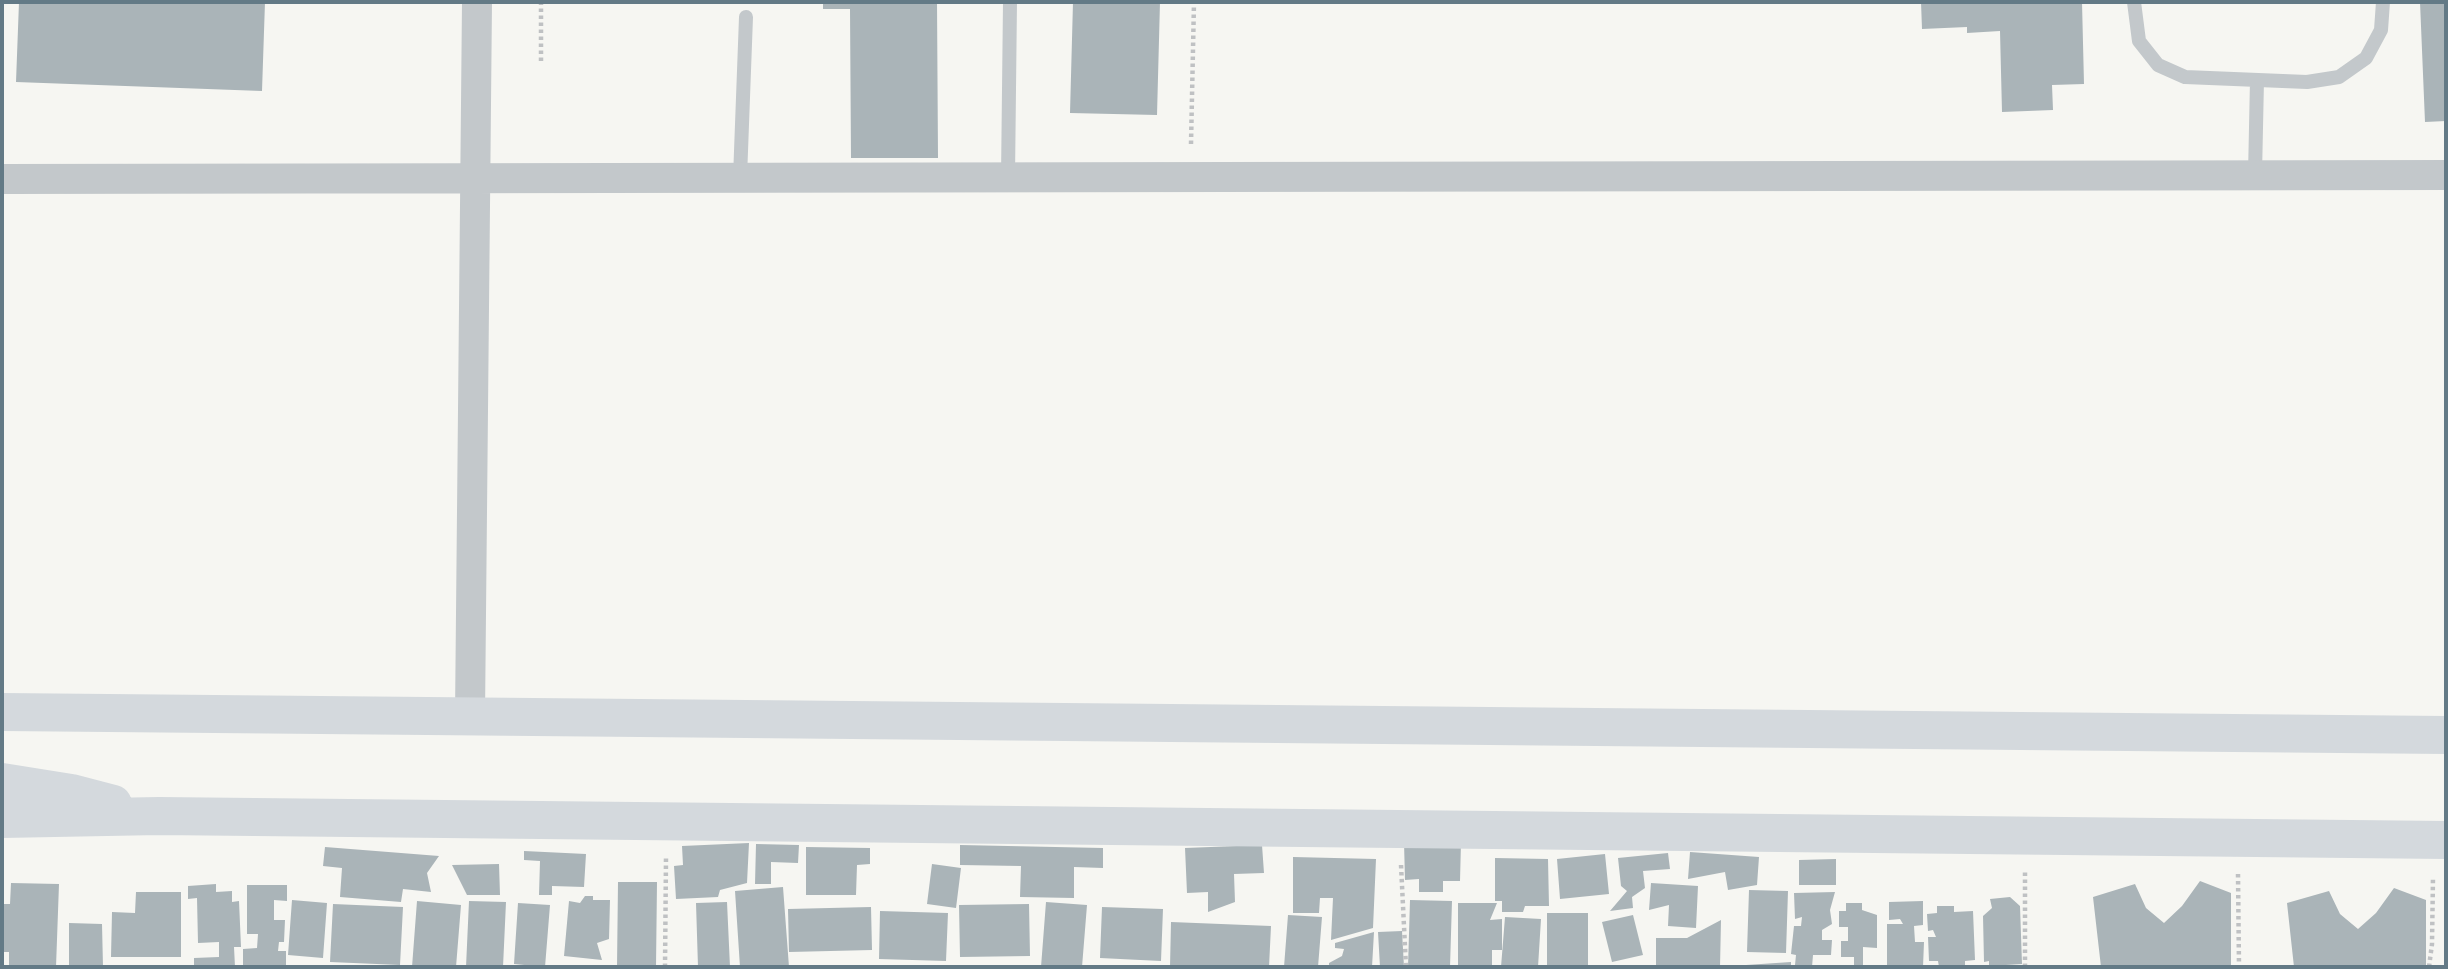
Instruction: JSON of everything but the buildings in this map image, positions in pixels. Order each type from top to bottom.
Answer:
[{"type":"street","points":[[470,715],[477,2]]},
{"type":"street","points":[[2,179],[2446,175]]},
{"type":"street","points":[[5,713],[470,715],[2446,735]]},
{"type":"street","points":[[2,782],[71,793],[159,816]]},
{"type":"street","points":[[2,819],[159,816],[2438,840]]},
{"type":"lane","points":[[1008,177],[1010,2]]},
{"type":"lane","points":[[2134,2],[2133,14],[2139,41],[2158,65],[2185,77],[2307,82],[2339,77],[2366,58],[2381,30],[2383,2]]},
{"type":"lane","points":[[740,178],[746,17]]},
{"type":"lane","points":[[2255,175],[2257,80]]},
{"type":"path","points":[[541,2],[541,61]]},
{"type":"path","points":[[1190,177],[1194,2]]},
{"type":"path","points":[[665,967],[667,822]]},
{"type":"path","points":[[1399,830],[1406,967]]},
{"type":"path","points":[[2025,835],[2025,967]]},
{"type":"path","points":[[2238,838],[2239,967]]},
{"type":"path","points":[[2429,967],[2438,840]]}]
